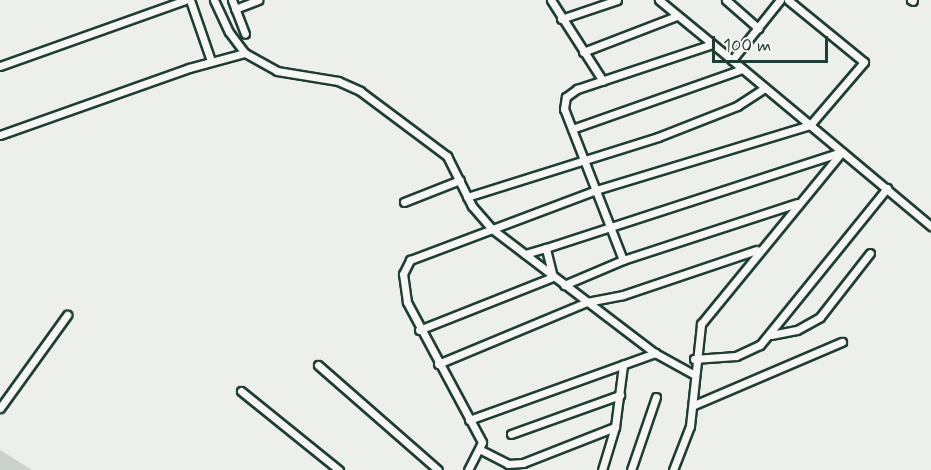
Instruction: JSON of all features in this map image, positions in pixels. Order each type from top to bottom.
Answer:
[{"type":"street","points":[[0,66],[185,0]]},
{"type":"street","points":[[190,0],[211,61]]},
{"type":"street","points":[[214,0],[229,33],[245,53],[277,71],[334,81],[360,91],[447,156],[467,196],[492,229],[553,278],[655,353],[693,374]]},
{"type":"street","points":[[232,0],[245,34]]},
{"type":"street","points":[[236,9],[258,0]]},
{"type":"street","points":[[551,0],[561,19],[603,81]]},
{"type":"street","points":[[561,19],[617,0]]},
{"type":"street","points":[[659,0],[931,226]]},
{"type":"street","points":[[726,0],[758,27]]},
{"type":"street","points":[[732,60],[780,0]]},
{"type":"street","points":[[468,470],[481,450],[482,442],[419,330],[402,286],[410,260],[596,190],[810,125],[864,62],[788,0]]},
{"type":"street","points":[[583,52],[677,16]]},
{"type":"street","points":[[623,260],[564,110],[566,97],[603,81],[712,44]]},
{"type":"street","points":[[0,135],[211,61],[245,53]]},
{"type":"street","points":[[572,129],[742,69]]},
{"type":"street","points":[[467,196],[703,121],[765,87]]},
{"type":"street","points":[[674,470],[694,405],[694,359],[701,324],[759,249],[842,152]]},
{"type":"street","points":[[525,254],[609,225],[842,152]]},
{"type":"street","points":[[404,202],[460,180]]},
{"type":"street","points":[[771,335],[887,188]]},
{"type":"street","points":[[564,285],[623,260],[798,203]]},
{"type":"street","points":[[546,248],[553,278]]},
{"type":"street","points":[[438,364],[587,302],[623,294],[759,249]]},
{"type":"street","points":[[694,359],[736,356],[771,335],[797,330],[820,317],[870,253]]},
{"type":"street","points":[[419,330],[553,278]]},
{"type":"street","points":[[0,408],[68,315]]},
{"type":"street","points":[[694,405],[842,342]]},
{"type":"street","points":[[469,420],[655,353]]},
{"type":"street","points":[[318,365],[438,470]]},
{"type":"street","points":[[602,470],[615,427],[622,365]]},
{"type":"street","points":[[241,391],[339,470]]},
{"type":"street","points":[[511,434],[620,395]]},
{"type":"street","points":[[631,470],[656,397]]},
{"type":"street","points":[[481,450],[495,460],[523,463],[615,427]]},
{"type":"shaded area","points":[[0,450],[32,470],[0,470]]}]
